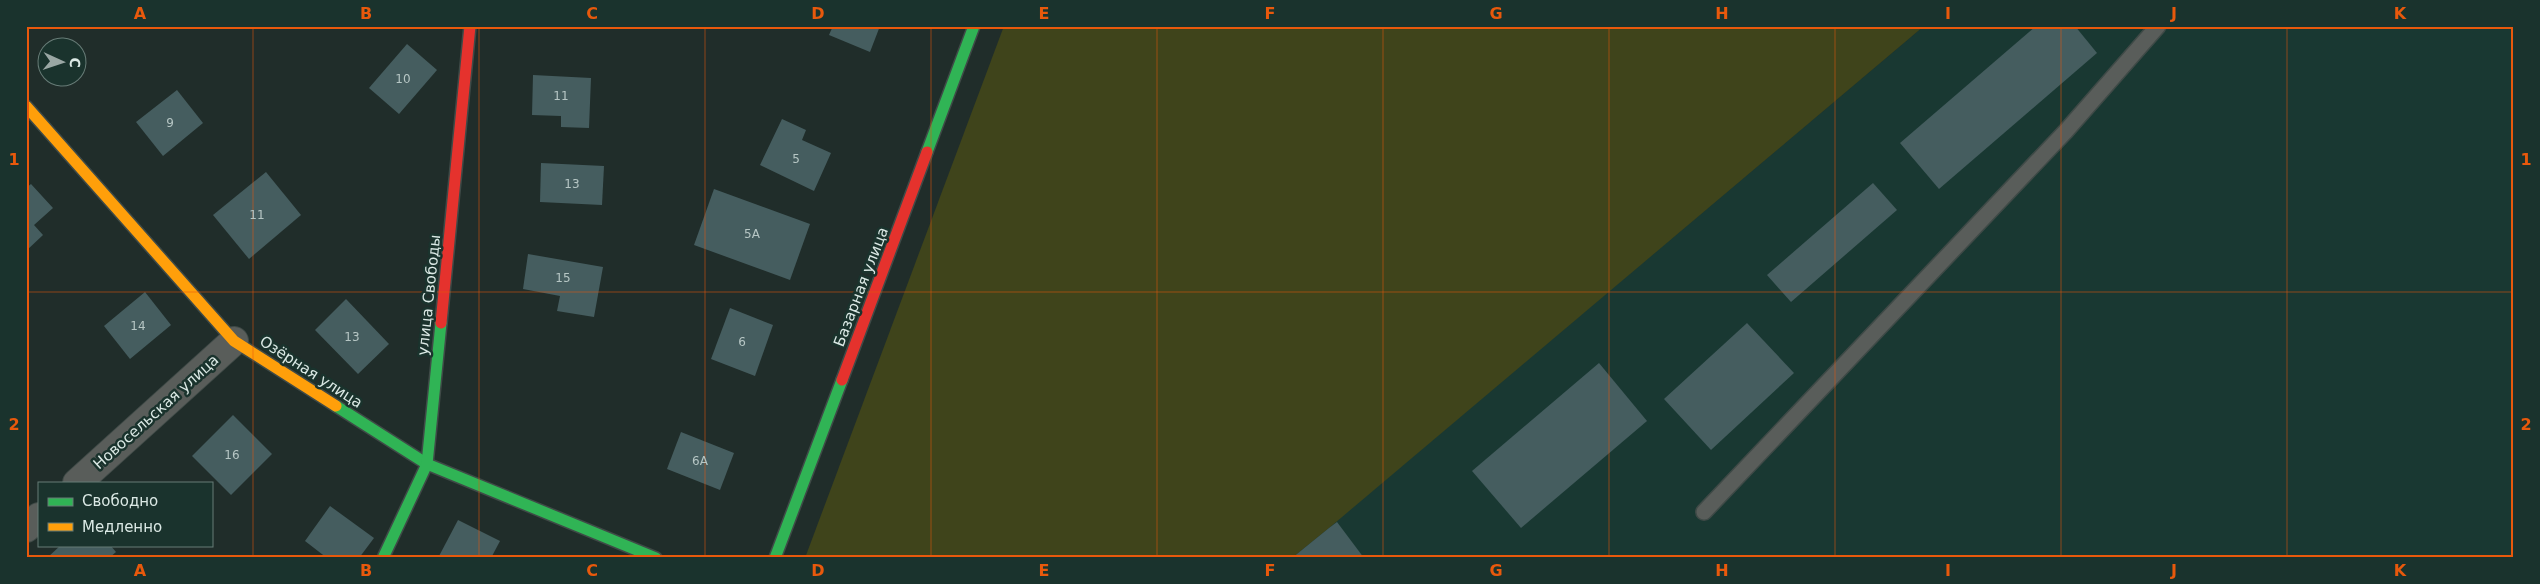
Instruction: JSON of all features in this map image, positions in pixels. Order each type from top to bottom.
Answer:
[{"type":"street","name":"улица Свободы","points":[[383,558],[427,464],[470,26]]},
{"type":"street","name":"Базарная улица","points":[[775,558],[974,26]]},
{"type":"street","name":"Озёрная улица","points":[[26,106],[234,341],[427,464],[656,558]]},
{"type":"street","name":"Новосельская улица","points":[[77,482],[234,341]]},
{"type":"street","points":[[26,528],[38,518]]},
{"type":"lane","points":[[1704,512],[2066,131],[2158,26]]},
{"type":"shaded area","points":[[1924,26],[2514,26],[2514,558],[1292,558]]},
{"type":"green space","points":[[1004,26],[1924,26],[1292,558],[805,558]]},
{"type":"building","points":[[833,26],[880,26],[870,52],[829,35]]},
{"type":"building","points":[[2036,26],[2075,26],[2097,53],[1939,189],[1900,143]]},
{"type":"building","points":[[407,44],[437,70],[399,114],[369,88]]},
{"type":"building","points":[[533,75],[591,78],[589,128],[561,127],[561,116],[532,115]]},
{"type":"building","points":[[177,90],[203,123],[163,156],[136,122]]},
{"type":"building","points":[[782,119],[806,130],[802,140],[831,153],[814,191],[760,165]]},
{"type":"building","points":[[541,163],[604,166],[602,205],[540,202]]},
{"type":"building","points":[[266,172],[301,215],[249,259],[213,215]]},
{"type":"building","points":[[1873,183],[1897,210],[1791,302],[1767,275]]},
{"type":"building","points":[[31,184],[53,208],[34,225],[43,235],[26,251],[26,188]]},
{"type":"building","points":[[714,189],[810,224],[790,280],[694,245]]},
{"type":"building","points":[[528,254],[603,267],[594,317],[557,311],[560,296],[523,289]]},
{"type":"building","points":[[145,292],[171,325],[130,359],[104,326]]},
{"type":"building","points":[[346,299],[389,344],[358,374],[315,330]]},
{"type":"building","points":[[730,308],[773,325],[755,376],[711,359]]},
{"type":"building","points":[[1747,323],[1794,373],[1711,450],[1664,399]]},
{"type":"building","points":[[1599,363],[1647,421],[1521,528],[1472,471]]},
{"type":"building","points":[[233,415],[272,454],[231,495],[192,456]]},
{"type":"building","points":[[681,432],[734,453],[720,490],[667,469]]},
{"type":"building","points":[[330,506],[374,538],[359,558],[327,558],[305,541]]},
{"type":"building","points":[[458,520],[500,541],[491,558],[438,558]]},
{"type":"building","points":[[1337,522],[1364,558],[1292,558],[1329,528]]},
{"type":"building","points":[[60,546],[111,546],[116,552],[109,558],[47,558]]},
{"type":"traffic: fast","points":[[927,152],[974,26]]},
{"type":"traffic: fast","points":[[383,558],[427,464],[441,323]]},
{"type":"traffic: fast","points":[[775,558],[842,380]]},
{"type":"traffic: fast","points":[[336,406],[427,464],[656,558]]},
{"type":"traffic: slow","points":[[26,106],[234,341],[336,406]]},
{"type":"traffic: jam","points":[[441,323],[470,26]]},
{"type":"traffic: jam","points":[[842,380],[927,152]]}]
